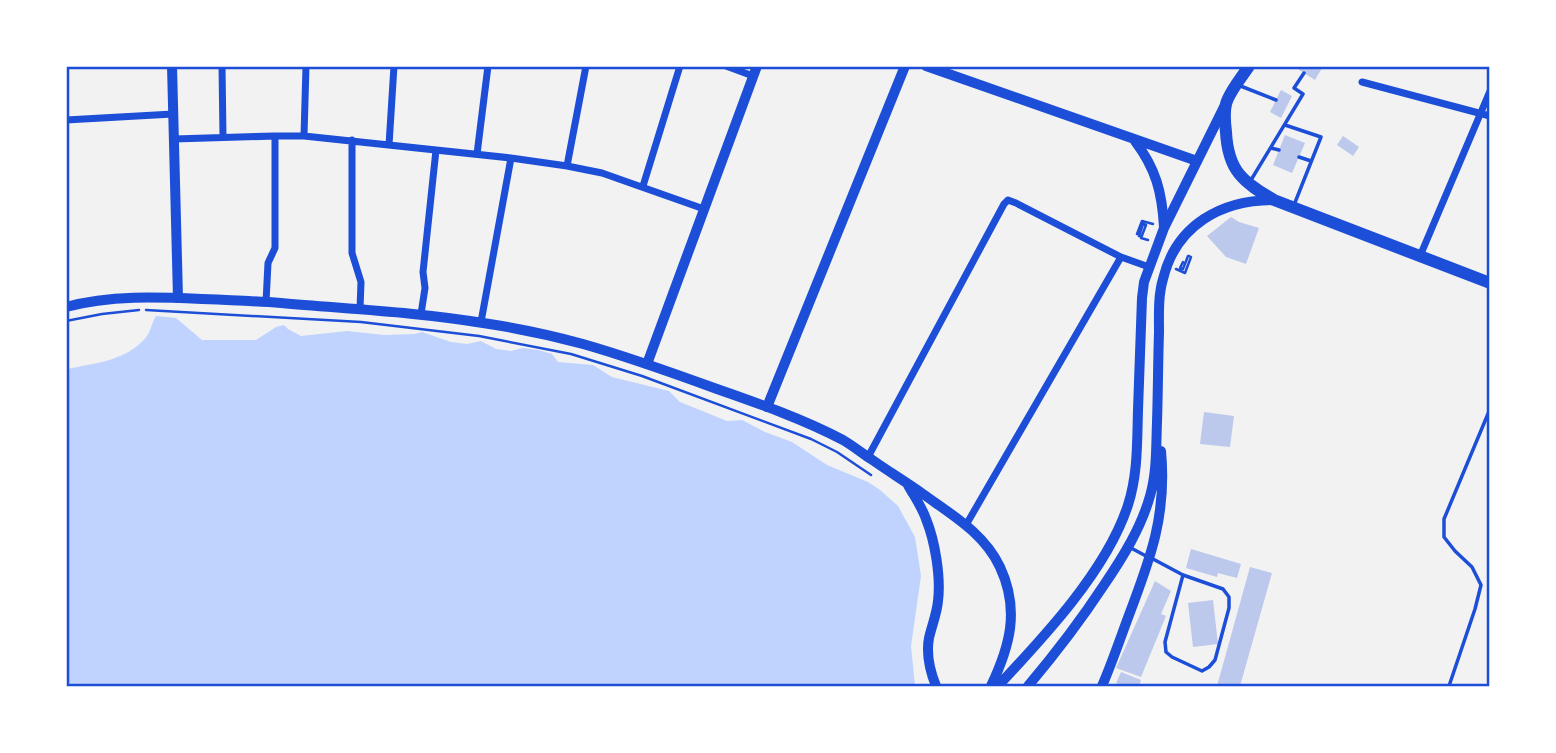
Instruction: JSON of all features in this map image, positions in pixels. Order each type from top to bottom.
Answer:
[{"type":"main road","points":[[999,687],[1068,607],[1095,569],[1115,536],[1129,503],[1138,443],[1144,282],[1164,228],[1226,104],[1249,66]]},
{"type":"main road","points":[[1226,104],[1226,141],[1229,155],[1248,185],[1274,200],[1489,283]]},
{"type":"main road","points":[[1028,687],[1086,613],[1129,547],[1151,494],[1157,427],[1160,295],[1167,266],[1175,249],[1187,233],[1218,210],[1236,203],[1274,200]]},
{"type":"main road","points":[[66,307],[97,301],[178,298],[360,309],[481,322],[560,338],[647,364],[768,407],[836,437],[907,482],[966,525],[991,551],[1006,586],[1011,623],[1004,660],[992,687]]},
{"type":"main road","points":[[1102,687],[1150,558],[1159,524],[1163,485],[1157,427]]},
{"type":"main road","points":[[907,482],[926,519],[936,564],[938,599],[928,640],[928,656],[936,687]]},
{"type":"street","points":[[172,66],[178,298]]},
{"type":"street","points":[[222,66],[223,137]]},
{"type":"street","points":[[304,136],[306,66]]},
{"type":"street","points":[[389,145],[394,66]]},
{"type":"street","points":[[477,154],[488,66]]},
{"type":"street","points":[[567,166],[586,66]]},
{"type":"street","points":[[643,186],[680,66]]},
{"type":"street","points":[[647,364],[755,71],[726,66]]},
{"type":"street","points":[[768,407],[905,66]]},
{"type":"street","points":[[926,66],[1197,161]]},
{"type":"street","points":[[1362,82],[1489,117]]},
{"type":"street","points":[[1420,256],[1489,91]]},
{"type":"street","points":[[66,120],[173,114]]},
{"type":"street","points":[[266,302],[268,263],[275,248],[275,136]]},
{"type":"street","points":[[174,139],[304,136],[511,158],[602,173],[704,209]]},
{"type":"street","points":[[1135,140],[1146,155],[1160,190],[1164,228]]},
{"type":"street","points":[[352,141],[352,253],[361,282],[360,309]]},
{"type":"street","points":[[421,314],[436,150]]},
{"type":"street","points":[[481,322],[511,158]]},
{"type":"street","points":[[868,457],[1008,200],[1121,257],[1149,267]]},
{"type":"street","points":[[966,525],[1121,257]]},
{"type":"lane","points":[[1248,185],[1303,94],[1294,88],[1304,73]]},
{"type":"lane","points":[[1236,85],[1276,100]]},
{"type":"lane","points":[[1287,106],[1294,110]]},
{"type":"lane","points":[[1285,125],[1321,137],[1293,207]]},
{"type":"lane","points":[[1271,148],[1279,150]]},
{"type":"lane","points":[[1299,157],[1311,161]]},
{"type":"lane","points":[[1449,687],[1481,585],[1472,567],[1444,537],[1444,519],[1489,409]]},
{"type":"lane","points":[[1129,547],[1183,575],[1223,589],[1229,597],[1229,608],[1214,660],[1209,667],[1202,670],[1166,652],[1165,642],[1183,575]]},
{"type":"path","points":[[1141,237],[1146,225],[1143,224],[1139,236],[1137,235],[1142,221],[1164,228]]},
{"type":"path","points":[[1167,266],[1185,273],[1191,257],[1188,256],[1183,269],[1180,268],[1185,254]]},
{"type":"path","points":[[66,321],[143,310],[361,322],[479,336],[571,354],[642,376],[811,439],[874,476]]},
{"type":"water","points":[[156,316],[176,318],[202,340],[256,340],[284,325],[301,336],[347,331],[384,335],[422,332],[451,342],[467,344],[481,341],[496,349],[538,350],[552,354],[558,362],[593,365],[612,377],[669,391],[680,402],[727,421],[742,420],[792,442],[827,465],[868,482],[880,490],[898,506],[915,537],[921,576],[911,646],[915,686],[67,686],[67,369],[100,363],[130,351],[147,336]]},
{"type":"building","points":[[1293,66],[1319,66],[1322,68],[1315,80]]},
{"type":"building","points":[[1281,90],[1292,96],[1281,118],[1270,112]]},
{"type":"building","points":[[1285,135],[1305,143],[1292,173],[1273,165]]},
{"type":"building","points":[[1343,136],[1359,147],[1353,156],[1337,145]]},
{"type":"building","points":[[1231,217],[1259,228],[1246,264],[1226,257],[1207,236]]},
{"type":"building","points":[[1204,412],[1234,416],[1230,447],[1200,444]]},
{"type":"building","points":[[1191,549],[1241,564],[1237,578],[1218,573],[1217,577],[1186,568]]},
{"type":"building","points":[[1250,567],[1272,573],[1240,686],[1217,686]]},
{"type":"building","points":[[1155,581],[1171,591],[1161,614],[1166,616],[1141,677],[1116,668]]},
{"type":"building","points":[[1213,600],[1218,644],[1193,647],[1188,603]]},
{"type":"building","points":[[1121,672],[1141,680],[1139,686],[1116,683]]}]
